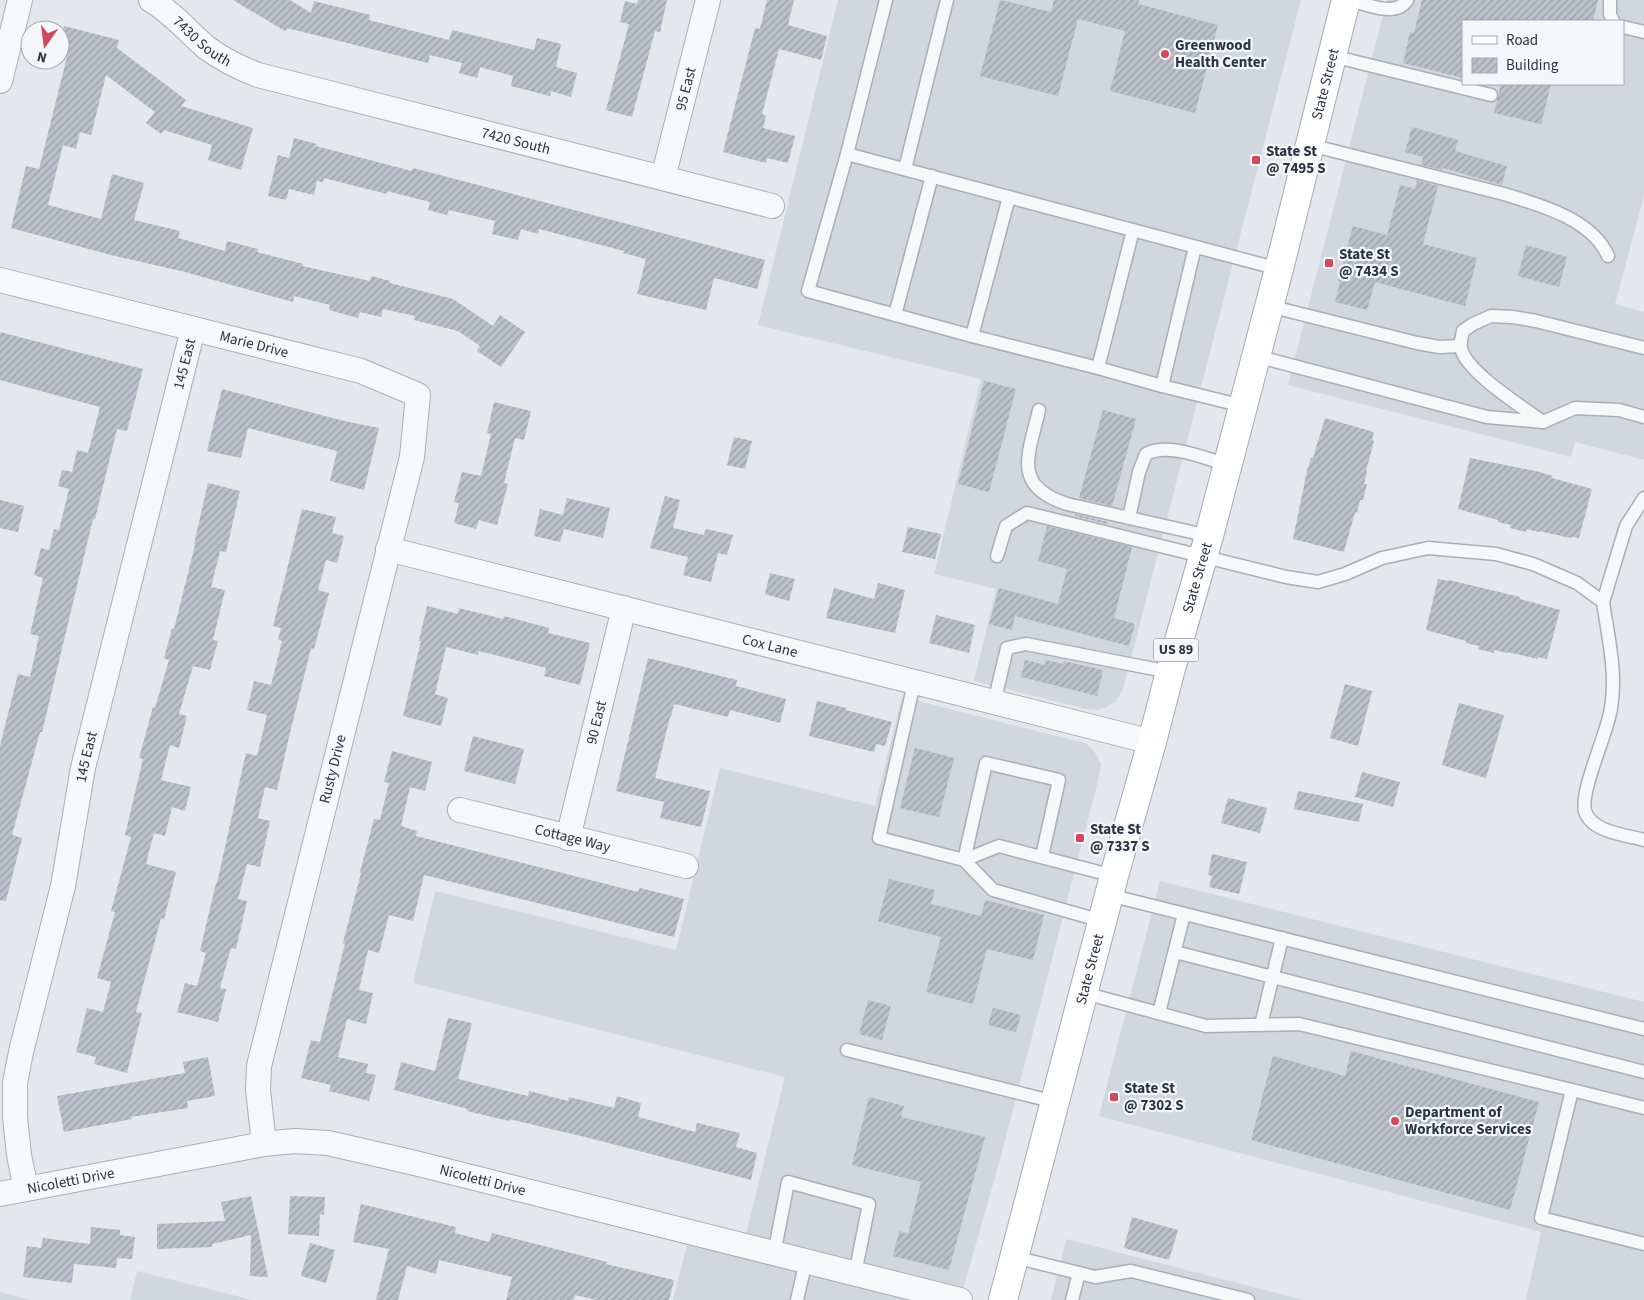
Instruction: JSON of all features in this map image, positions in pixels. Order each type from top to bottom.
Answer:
[{"type":"main road","name":"State Street","points":[[1003,1300],[1102,921],[1228,465],[1348,0]]},
{"type":"street","points":[[0,81],[20,0]]},
{"type":"street","name":"7430 South","points":[[151,0],[179,21],[206,47],[231,64],[258,75]]},
{"type":"street","name":"95 East","points":[[663,178],[708,0]]},
{"type":"street","name":"7420 South","points":[[258,75],[772,206]]},
{"type":"street","name":"Marie Drive","points":[[0,280],[361,371],[418,395]]},
{"type":"street","name":"145 East","points":[[26,1189],[19,1155],[15,1117],[16,1083],[21,1052],[63,886],[83,768],[193,329]]},
{"type":"street","name":"Rusty Drive","points":[[264,1144],[258,1090],[258,1066],[412,457],[418,395]]},
{"type":"street","name":"Cox Lane","points":[[388,549],[1152,742]]},
{"type":"street","name":"90 East","points":[[568,838],[624,608]]},
{"type":"street","name":"Cottage Way","points":[[460,810],[686,866]]},
{"type":"street","name":"Nicoletti Drive","points":[[0,1194],[264,1144],[294,1141],[328,1143],[415,1163],[960,1300]]},
{"type":"lane","points":[[886,0],[847,154],[808,292],[1243,406]]},
{"type":"lane","points":[[905,169],[947,0]]},
{"type":"lane","points":[[1348,0],[1390,9],[1398,8],[1407,0]]},
{"type":"lane","points":[[1610,0],[1610,14],[1613,20]]},
{"type":"lane","points":[[1624,27],[1644,32]]},
{"type":"lane","points":[[1332,56],[1491,95]]},
{"type":"lane","points":[[1310,145],[1504,194],[1534,204],[1569,218],[1597,238],[1604,246],[1608,256]]},
{"type":"lane","points":[[847,154],[1279,269]]},
{"type":"lane","points":[[895,315],[932,176]]},
{"type":"lane","points":[[972,336],[1010,197]]},
{"type":"lane","points":[[1098,368],[1132,230]]},
{"type":"lane","points":[[1162,386],[1195,247]]},
{"type":"lane","points":[[1269,306],[1418,343],[1439,347],[1460,346]]},
{"type":"lane","points":[[1543,422],[1482,377],[1465,359],[1460,346],[1463,332],[1473,324],[1491,316],[1536,321],[1644,348]]},
{"type":"lane","points":[[1256,356],[1487,417],[1543,422],[1574,408],[1619,410],[1644,417]]},
{"type":"lane","points":[[1039,410],[1028,459],[1028,471],[1032,482],[1041,492],[1051,498],[1129,518],[1286,577],[1318,582],[1345,574],[1382,558],[1428,548],[1496,554],[1533,564],[1577,583],[1603,602]]},
{"type":"lane","points":[[1129,518],[1139,472],[1146,454],[1154,450],[1163,449],[1182,452],[1228,465]]},
{"type":"lane","points":[[1644,498],[1626,526],[1603,602],[1612,670],[1612,708],[1586,792],[1585,810],[1594,824],[1644,840]]},
{"type":"lane","points":[[997,556],[1006,526],[1027,513],[1206,546]]},
{"type":"lane","points":[[994,702],[1007,648],[1026,644],[1170,672]]},
{"type":"lane","points":[[914,683],[879,838],[964,860],[993,890],[1102,921]]},
{"type":"lane","points":[[964,860],[986,763],[1059,780],[1042,856]]},
{"type":"lane","points":[[964,860],[999,846],[1042,856],[1184,914],[1644,1029]]},
{"type":"lane","points":[[1159,1013],[1184,914]]},
{"type":"lane","points":[[1261,1025],[1282,938]]},
{"type":"lane","points":[[1175,952],[1644,1072]]},
{"type":"lane","points":[[1084,993],[1206,1026],[1299,1024],[1644,1108]]},
{"type":"lane","points":[[847,1050],[1055,1102]]},
{"type":"lane","points":[[1572,1090],[1541,1218],[1644,1244]]},
{"type":"lane","points":[[774,1254],[788,1182],[869,1204],[855,1274]]},
{"type":"lane","points":[[1014,1257],[1095,1277],[1131,1271],[1248,1300]]},
{"type":"lane","points":[[797,1300],[806,1262]]},
{"type":"lane","points":[[1072,1300],[1078,1273]]},
{"type":"shaded area","points":[[838,0],[1301,0],[1123,689],[1115,702],[1104,708],[1098,710],[1086,709],[974,681],[996,589],[934,574],[981,379],[758,325]]},
{"type":"shaded area","points":[[1387,0],[1644,0],[1644,196],[1615,304],[1644,312],[1644,460],[1575,442],[1571,457],[1288,385]]},
{"type":"shaded area","points":[[902,697],[1085,743],[1094,751],[1101,764],[1001,1156],[960,1300],[673,1300],[687,1245],[740,1258],[785,1077],[413,983],[435,891],[676,950],[720,768],[875,806]]},
{"type":"shaded area","points":[[1160,881],[1644,1002],[1644,1300],[1526,1300],[1541,1232],[1099,1116]]},
{"type":"shaded area","points":[[1066,1239],[1304,1300],[1051,1300]]},
{"type":"shaded area","points":[[137,1271],[252,1300],[130,1300]]},
{"type":"shaded area","points":[[0,1292],[31,1300],[0,1300]]},
{"type":"building","points":[[233,0],[290,0],[311,13],[314,1],[370,15],[369,20],[449,40],[452,30],[534,50],[537,38],[561,44],[556,67],[577,73],[571,97],[551,91],[550,96],[511,86],[513,76],[480,67],[477,78],[459,73],[462,63],[430,55],[428,63],[287,28],[285,31]]},
{"type":"building","points":[[638,0],[667,0],[660,32],[655,31],[632,117],[606,110],[629,24],[620,22],[625,1],[637,4]]},
{"type":"building","points":[[767,0],[794,0],[788,25],[827,36],[821,60],[779,49],[762,114],[766,116],[763,128],[795,136],[788,163],[767,158],[766,163],[723,152],[755,28],[760,29]]},
{"type":"building","name":"Greenwood Health Center","points":[[1000,0],[1051,12],[1054,0],[1139,0],[1138,4],[1218,25],[1195,113],[1110,91],[1125,31],[1078,19],[1058,96],[980,76]]},
{"type":"building","points":[[1422,0],[1598,0],[1593,20],[1462,20],[1462,78],[1403,63],[1410,32],[1414,33]]},
{"type":"building","points":[[70,28],[119,40],[117,48],[186,100],[181,106],[253,128],[241,170],[208,160],[212,145],[164,130],[161,134],[146,123],[155,112],[106,75],[91,135],[80,132],[76,149],[63,145],[48,205],[101,219],[112,174],[144,183],[134,220],[180,231],[178,238],[225,251],[227,241],[258,249],[257,252],[303,264],[302,266],[370,281],[371,276],[390,281],[390,283],[453,299],[493,326],[500,315],[525,332],[501,367],[477,351],[480,346],[458,331],[414,320],[415,316],[383,309],[381,317],[360,312],[358,318],[329,310],[330,305],[294,296],[293,302],[185,272],[111,255],[11,228],[26,166],[39,169],[64,70],[70,70]]},
{"type":"building","points":[[1501,85],[1551,85],[1541,124],[1494,113]]},
{"type":"building","points":[[1412,127],[1458,140],[1455,151],[1507,166],[1502,185],[1443,168],[1442,170],[1421,165],[1423,157],[1405,152]]},
{"type":"building","points":[[294,138],[317,144],[316,146],[412,171],[413,168],[765,260],[757,289],[714,278],[706,310],[637,294],[646,259],[623,253],[624,251],[539,229],[538,234],[521,229],[518,240],[492,234],[495,221],[449,210],[447,215],[428,210],[430,202],[387,191],[387,194],[324,178],[323,182],[317,181],[314,195],[289,189],[286,200],[268,196],[278,155],[289,158]]},
{"type":"building","points":[[1417,180],[1438,186],[1423,244],[1477,258],[1465,306],[1375,282],[1367,310],[1335,302],[1340,281],[1338,281],[1353,226],[1387,235],[1400,185],[1415,189]]},
{"type":"building","points":[[1526,245],[1567,257],[1559,287],[1518,276]]},
{"type":"building","points":[[0,332],[143,369],[127,431],[117,429],[95,519],[93,519],[42,732],[40,732],[12,835],[22,838],[6,901],[0,900],[0,746],[18,674],[30,677],[39,636],[30,634],[43,578],[34,575],[41,548],[49,550],[54,529],[59,530],[69,489],[58,486],[62,470],[72,472],[77,450],[88,453],[100,407],[0,380]]},
{"type":"building","points":[[984,381],[1016,389],[989,492],[958,484]]},
{"type":"building","points":[[222,389],[344,421],[379,428],[364,490],[330,481],[337,451],[248,428],[241,458],[207,451]]},
{"type":"building","points":[[494,402],[531,411],[524,440],[515,438],[504,483],[508,484],[497,525],[479,520],[476,529],[454,523],[459,503],[454,502],[462,472],[481,476],[491,434],[487,433]]},
{"type":"building","points":[[1103,410],[1136,419],[1112,506],[1079,498]]},
{"type":"building","points":[[1325,418],[1374,432],[1372,440],[1374,441],[1366,471],[1364,484],[1367,484],[1363,500],[1360,500],[1357,513],[1355,512],[1344,552],[1293,539],[1307,471],[1311,458],[1313,458]]},
{"type":"building","points":[[734,437],[752,441],[745,469],[727,465]]},
{"type":"building","points":[[1470,458],[1540,472],[1552,476],[1552,478],[1592,489],[1579,538],[1570,538],[1527,529],[1526,532],[1510,528],[1511,525],[1498,522],[1498,520],[1458,509]]},
{"type":"building","points":[[208,483],[240,491],[226,552],[220,551],[211,587],[225,590],[213,640],[218,641],[210,670],[193,666],[179,714],[187,716],[179,748],[170,745],[161,780],[191,787],[185,811],[172,807],[165,836],[154,833],[146,864],[176,872],[164,919],[161,918],[136,1012],[142,1013],[127,1073],[94,1064],[96,1057],[76,1052],[87,1008],[103,1012],[111,982],[97,978],[115,912],[111,911],[131,837],[125,835],[143,759],[139,758],[153,707],[155,708],[169,660],[164,658],[172,629],[174,629]]},
{"type":"building","points":[[665,496],[680,500],[673,528],[704,535],[706,529],[733,535],[727,555],[718,553],[711,582],[683,575],[688,557],[650,548]]},
{"type":"building","points":[[567,498],[610,508],[603,538],[564,529],[560,542],[534,536],[540,509],[563,515]]},
{"type":"building","points":[[0,500],[24,506],[18,532],[0,528]]},
{"type":"building","points":[[302,509],[336,517],[332,533],[344,536],[337,563],[326,560],[318,590],[329,593],[314,649],[311,648],[277,790],[265,787],[258,818],[270,821],[260,867],[247,864],[238,899],[247,901],[236,949],[231,948],[220,988],[226,989],[218,1022],[177,1012],[185,983],[197,986],[206,953],[200,951],[246,753],[257,756],[267,715],[247,710],[254,681],[271,685],[282,641],[278,639],[281,628],[273,626]]},
{"type":"building","points":[[1075,514],[1108,522],[1107,524],[1075,516]]},
{"type":"building","points":[[1047,526],[1132,547],[1114,618],[1135,624],[1129,646],[1015,616],[1012,630],[989,624],[999,588],[1058,604],[1067,569],[1038,561]]},
{"type":"building","points":[[908,527],[941,534],[935,559],[902,552]]},
{"type":"building","points":[[770,573],[795,579],[789,601],[765,594]]},
{"type":"building","points":[[1438,579],[1520,597],[1520,599],[1560,610],[1547,659],[1538,657],[1538,659],[1494,650],[1494,653],[1478,649],[1479,646],[1466,643],[1466,641],[1426,630]]},
{"type":"building","points":[[878,583],[905,590],[895,633],[826,618],[834,588],[874,599]]},
{"type":"building","points":[[427,606],[458,614],[459,608],[503,619],[504,616],[549,628],[548,633],[590,643],[580,685],[544,676],[546,668],[479,651],[478,655],[446,647],[435,694],[448,698],[441,726],[403,716],[421,641],[419,641]]},
{"type":"building","points":[[936,615],[975,625],[969,653],[929,643]]},
{"type":"building","points":[[648,658],[737,680],[736,686],[786,699],[780,723],[730,710],[728,717],[674,704],[655,778],[710,791],[701,827],[660,818],[664,802],[616,791]]},
{"type":"building","points":[[1025,660],[1045,665],[1046,660],[1063,664],[1064,661],[1103,670],[1097,696],[1021,677]]},
{"type":"building","points":[[1345,684],[1372,691],[1358,746],[1330,738]]},
{"type":"building","points":[[817,701],[892,722],[885,746],[876,744],[874,752],[809,736]]},
{"type":"building","points":[[1459,703],[1504,715],[1486,778],[1442,765]]},
{"type":"building","points":[[473,736],[524,749],[515,784],[464,771]]},
{"type":"building","points":[[915,748],[954,758],[939,817],[900,808]]},
{"type":"building","points":[[392,751],[432,762],[425,791],[410,787],[401,826],[417,831],[416,836],[638,892],[640,888],[684,899],[674,937],[424,875],[413,921],[389,915],[379,953],[368,950],[359,990],[373,993],[366,1024],[347,1019],[338,1057],[368,1064],[366,1073],[376,1075],[369,1101],[329,1091],[331,1085],[301,1078],[311,1040],[320,1042],[374,819],[380,820],[389,783],[384,782]]},
{"type":"building","points":[[1362,772],[1400,782],[1393,807],[1355,797]]},
{"type":"building","points":[[1298,791],[1363,804],[1359,822],[1294,809]]},
{"type":"building","points":[[1228,798],[1267,808],[1260,833],[1221,823]]},
{"type":"building","points":[[1212,854],[1247,862],[1239,894],[1209,887],[1212,876],[1208,875]]},
{"type":"building","points":[[889,879],[935,890],[931,904],[981,916],[985,900],[1044,915],[1033,960],[987,949],[973,1004],[926,992],[941,937],[878,921]]},
{"type":"building","points":[[868,1000],[891,1006],[882,1040],[859,1034]]},
{"type":"building","points":[[993,1008],[1021,1015],[1016,1032],[988,1025]]},
{"type":"building","points":[[448,1018],[472,1023],[458,1079],[528,1096],[529,1091],[568,1101],[569,1097],[614,1108],[617,1096],[641,1103],[638,1117],[695,1132],[697,1123],[740,1133],[736,1147],[757,1153],[751,1180],[593,1139],[467,1111],[468,1109],[394,1090],[401,1062],[435,1071]]},
{"type":"building","name":"Department of Workforce Services","points":[[1351,1051],[1539,1102],[1510,1210],[1251,1140],[1273,1056],[1345,1076]]},
{"type":"building","points":[[208,1057],[215,1096],[187,1101],[188,1108],[131,1117],[132,1119],[64,1132],[57,1096],[185,1073],[183,1062]]},
{"type":"building","points":[[869,1097],[904,1106],[901,1117],[985,1137],[949,1270],[893,1256],[899,1231],[908,1234],[921,1182],[852,1165]]},
{"type":"building","points":[[251,1196],[268,1277],[250,1276],[251,1235],[212,1244],[212,1247],[157,1249],[157,1224],[225,1221],[221,1202]]},
{"type":"building","points":[[290,1196],[325,1197],[324,1215],[320,1214],[319,1236],[288,1234]]},
{"type":"building","points":[[361,1204],[456,1227],[455,1233],[489,1242],[492,1233],[607,1262],[606,1264],[674,1280],[669,1300],[596,1300],[575,1295],[574,1300],[506,1300],[512,1277],[439,1260],[436,1274],[407,1266],[398,1300],[376,1300],[389,1249],[353,1242]]},
{"type":"building","points":[[1132,1217],[1178,1230],[1169,1260],[1124,1248]]},
{"type":"building","points":[[91,1227],[120,1230],[120,1235],[135,1237],[132,1259],[117,1258],[116,1268],[74,1264],[72,1283],[23,1277],[27,1246],[41,1248],[43,1238],[90,1244]]},
{"type":"building","points":[[310,1243],[335,1250],[326,1283],[301,1276]]},
{"type":"place","name":"Greenwood Health Center","points":[[1165,54]]},
{"type":"place","name":"State St @ 7495 S","points":[[1256,160]]},
{"type":"place","name":"State St @ 7434 S","points":[[1329,263]]},
{"type":"place","name":"State St @ 7337 S","points":[[1080,838]]},
{"type":"place","name":"State St @ 7302 S","points":[[1114,1097]]},
{"type":"place","name":"Department of Workforce Services","points":[[1395,1121]]}]
